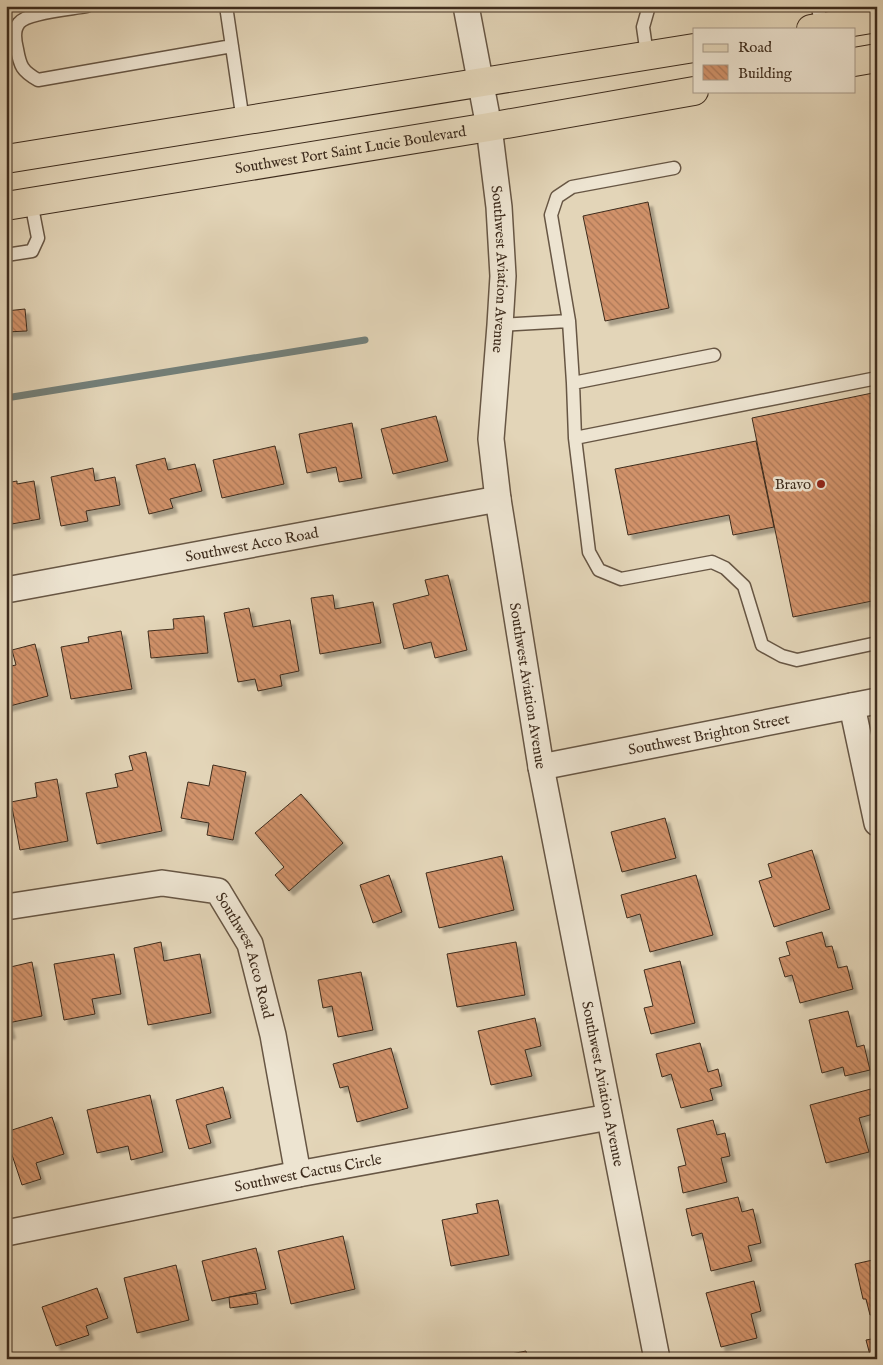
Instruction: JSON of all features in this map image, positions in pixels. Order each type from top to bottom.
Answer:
[{"type":"main road","points":[[816,21],[877,18]]},
{"type":"main road","points":[[6,159],[693,48]]},
{"type":"main road","points":[[856,62],[877,58]]},
{"type":"main road","name":"Southwest Port Saint Lucie Boulevard","points":[[19,204],[489,127],[693,90]]},
{"type":"street","name":"Southwest Aviation Avenue","points":[[466,6],[489,127],[499,207],[503,276],[491,439],[498,499],[541,767],[656,1359]]},
{"type":"street","name":"Southwest Acco Road","points":[[6,590],[498,499]]},
{"type":"street","name":"Southwest Brighton Street","points":[[541,767],[877,701]]},
{"type":"street","points":[[852,706],[877,823]]},
{"type":"street","name":"Southwest Acco Road","points":[[6,907],[162,883],[218,891],[250,944],[273,1035],[298,1174]]},
{"type":"street","name":"Southwest Cactus Circle","points":[[6,1233],[298,1174],[610,1117]]},
{"type":"lane","points":[[87,6],[30,15],[19,23],[14,36],[19,62],[26,74],[38,80],[232,46]]},
{"type":"lane","points":[[226,6],[243,121]]},
{"type":"lane","points":[[647,56],[643,27],[649,6]]},
{"type":"lane","points":[[674,168],[572,187],[557,197],[551,215],[570,322],[575,438],[589,552],[600,570],[621,579],[712,562],[725,568],[744,586],[762,645],[782,656],[798,660],[877,643]]},
{"type":"lane","points":[[6,255],[32,250],[38,238],[19,204]]},
{"type":"lane","points":[[500,325],[570,322]]},
{"type":"lane","points":[[572,383],[714,355]]},
{"type":"lane","points":[[575,438],[877,378]]},
{"type":"building","points":[[648,202],[669,308],[605,321],[583,216]]},
{"type":"building","points":[[25,309],[27,331],[6,332],[6,311]]},
{"type":"building","name":"Bravo","points":[[877,392],[877,600],[793,617],[752,418]]},
{"type":"building","points":[[436,416],[448,461],[393,474],[381,429]]},
{"type":"building","points":[[352,423],[362,478],[339,482],[336,467],[307,473],[299,434]]},
{"type":"building","points":[[756,441],[774,527],[733,535],[729,515],[628,535],[615,469]]},
{"type":"building","points":[[275,446],[284,484],[222,498],[213,460]]},
{"type":"building","points":[[165,458],[168,470],[195,464],[202,491],[170,499],[173,508],[149,514],[136,465]]},
{"type":"building","points":[[93,468],[95,481],[115,477],[120,505],[86,511],[88,521],[61,526],[51,477]]},
{"type":"building","points":[[17,481],[17,484],[34,481],[40,519],[6,525],[6,483]]},
{"type":"building","points":[[448,575],[467,650],[435,658],[431,642],[404,649],[393,604],[429,595],[425,580]]},
{"type":"building","points":[[333,595],[335,609],[373,602],[381,643],[320,654],[311,598]]},
{"type":"building","points":[[249,608],[253,627],[290,620],[299,671],[280,675],[282,686],[258,691],[255,679],[238,682],[224,613]]},
{"type":"building","points":[[204,616],[208,653],[151,658],[148,631],[174,629],[173,619]]},
{"type":"building","points":[[121,631],[132,689],[71,699],[61,647],[89,642],[88,637]]},
{"type":"building","points":[[35,644],[48,696],[6,707],[6,667],[16,665],[12,650]]},
{"type":"building","points":[[146,752],[162,831],[97,844],[86,793],[118,787],[115,774],[133,770],[129,756]]},
{"type":"building","points":[[213,765],[246,772],[233,840],[207,835],[209,823],[181,818],[188,782],[209,786]]},
{"type":"building","points":[[57,779],[68,841],[20,850],[11,802],[37,797],[35,783]]},
{"type":"building","points":[[301,794],[343,843],[289,891],[275,875],[284,867],[255,833]]},
{"type":"building","points":[[665,818],[676,858],[622,872],[611,832]]},
{"type":"building","points":[[812,850],[830,909],[774,927],[759,881],[772,877],[768,864]]},
{"type":"building","points":[[502,856],[514,910],[439,928],[426,873]]},
{"type":"building","points":[[389,875],[402,912],[373,923],[360,885]]},
{"type":"building","points":[[696,875],[713,935],[650,952],[640,914],[627,918],[621,895]]},
{"type":"building","points":[[822,932],[826,947],[832,946],[838,968],[847,966],[853,989],[800,1003],[792,975],[785,977],[779,958],[790,955],[786,942]]},
{"type":"building","points":[[161,942],[164,961],[200,954],[211,1013],[148,1025],[134,948]]},
{"type":"building","points":[[516,942],[525,995],[457,1007],[447,954]]},
{"type":"building","points":[[114,954],[121,994],[92,999],[95,1014],[64,1020],[54,964]]},
{"type":"building","points":[[680,961],[695,1023],[651,1034],[644,1008],[653,1006],[644,970]]},
{"type":"building","points":[[32,962],[42,1016],[8,1023],[11,1034],[6,1035],[6,978],[8,977],[6,968]]},
{"type":"building","points":[[361,972],[373,1030],[338,1037],[332,1006],[323,1008],[318,980]]},
{"type":"building","points":[[848,1011],[857,1047],[864,1045],[870,1070],[845,1076],[843,1067],[822,1073],[809,1020]]},
{"type":"building","points":[[535,1018],[541,1046],[525,1050],[532,1076],[491,1085],[478,1031]]},
{"type":"building","points":[[700,1043],[708,1072],[718,1069],[722,1086],[710,1089],[713,1100],[681,1108],[671,1074],[662,1077],[656,1054]]},
{"type":"building","points":[[391,1048],[408,1108],[357,1122],[348,1086],[340,1088],[333,1064]]},
{"type":"building","points":[[223,1087],[231,1118],[206,1125],[211,1143],[189,1149],[176,1100]]},
{"type":"building","points":[[871,1089],[877,1113],[859,1118],[869,1152],[826,1163],[810,1105]]},
{"type":"building","points":[[150,1095],[163,1152],[131,1160],[128,1146],[97,1153],[87,1110]]},
{"type":"building","points":[[52,1117],[64,1154],[36,1163],[41,1179],[22,1185],[6,1132]]},
{"type":"building","points":[[713,1120],[717,1135],[725,1133],[730,1156],[721,1158],[727,1182],[683,1193],[678,1167],[686,1165],[677,1129]]},
{"type":"building","points":[[738,1197],[742,1212],[753,1209],[761,1243],[748,1246],[752,1261],[711,1271],[702,1233],[692,1236],[686,1209]]},
{"type":"building","points":[[498,1200],[509,1255],[451,1266],[442,1220],[478,1213],[476,1204]]},
{"type":"building","points":[[343,1236],[355,1289],[291,1304],[278,1251]]},
{"type":"building","points":[[256,1248],[266,1289],[212,1301],[202,1261]]},
{"type":"building","points":[[877,1259],[877,1314],[870,1315],[866,1299],[863,1299],[855,1264]]},
{"type":"building","points":[[176,1265],[189,1320],[137,1333],[124,1278]]},
{"type":"building","points":[[754,1281],[761,1311],[751,1314],[757,1338],[721,1347],[706,1293]]},
{"type":"building","points":[[97,1288],[108,1318],[86,1326],[89,1335],[56,1346],[42,1307]]},
{"type":"building","points":[[256,1293],[258,1304],[230,1308],[229,1297]]},
{"type":"building","points":[[877,1338],[877,1359],[856,1359],[870,1355],[866,1340]]},
{"type":"building","points":[[526,1351],[528,1359],[486,1359]]},
{"type":"waterway","points":[[6,398],[365,340]]},
{"type":"place","name":"Bravo","points":[[821,484]]}]
